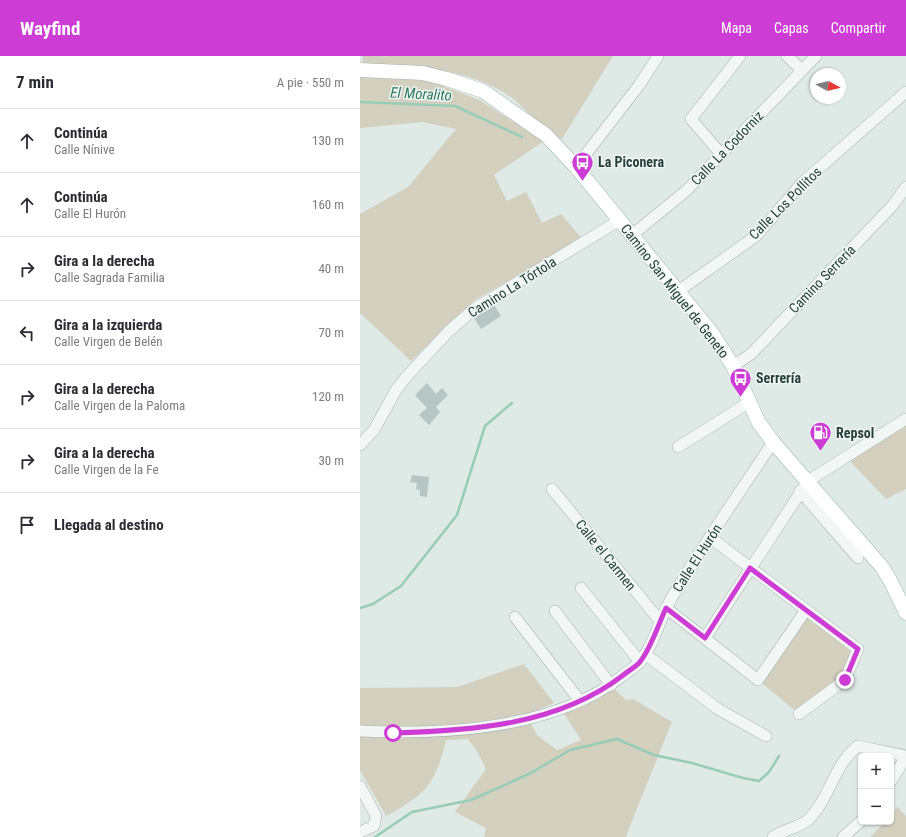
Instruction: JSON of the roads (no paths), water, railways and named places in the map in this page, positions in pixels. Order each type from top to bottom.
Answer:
[{"type":"main road","name":"Camino San Miguel de Geneto","points":[[360,70],[423,73],[483,91],[546,135],[576,167],[712,333],[733,366],[748,403],[759,423],[804,486],[882,566],[906,613]]},
{"type":"street","points":[[576,167],[640,84],[658,56]]},
{"type":"street","points":[[721,154],[691,119],[740,56]]},
{"type":"street","points":[[786,56],[802,70]]},
{"type":"street","name":"Calle La Codorniz","points":[[632,235],[686,191],[816,56]]},
{"type":"street","name":"Calle Los Pollitos","points":[[677,292],[756,236],[802,183],[906,92]]},
{"type":"street","name":"Camino Serrería","points":[[733,366],[751,354],[893,205],[906,187]]},
{"type":"street","name":"Camino La Tórtola","points":[[360,445],[374,430],[396,390],[407,376],[449,331],[474,309],[620,220]]},
{"type":"street","points":[[678,447],[748,403]]},
{"type":"street","points":[[705,638],[804,486],[906,419]]},
{"type":"street","name":"Calle El Hurón","points":[[360,731],[446,732],[525,720],[580,702],[611,685],[642,658],[666,608],[773,442]]},
{"type":"street","points":[[804,486],[858,558]]},
{"type":"street","name":"Calle el Carmen","points":[[552,489],[660,621]]},
{"type":"street","points":[[711,538],[858,649],[845,680],[800,714]]},
{"type":"street","points":[[581,588],[642,658],[718,710],[766,736]]},
{"type":"street","points":[[666,608],[758,680],[806,610]]},
{"type":"street","points":[[555,611],[611,685]]},
{"type":"street","points":[[515,617],[580,702]]},
{"type":"street","points":[[773,837],[808,820],[818,807],[848,754],[858,746],[906,757],[894,776]]},
{"type":"street","points":[[360,786],[376,816],[374,826],[360,832]]},
{"type":"street","points":[[843,837],[858,824]]},
{"type":"waterway","name":"El Moralito","points":[[360,102],[455,106],[522,137]]},
{"type":"waterway","points":[[360,608],[373,604],[401,586],[457,515],[485,426],[512,403]]},
{"type":"waterway","points":[[375,837],[412,812],[471,800],[529,774],[570,750],[617,739],[654,755],[692,763],[743,778],[759,781],[769,772],[779,756]]},
{"type":"place","name":"La Piconera","points":[[583,182]]},
{"type":"place","name":"Serrería","points":[[741,398]]},
{"type":"place","name":"Repsol","points":[[820,452]]}]
